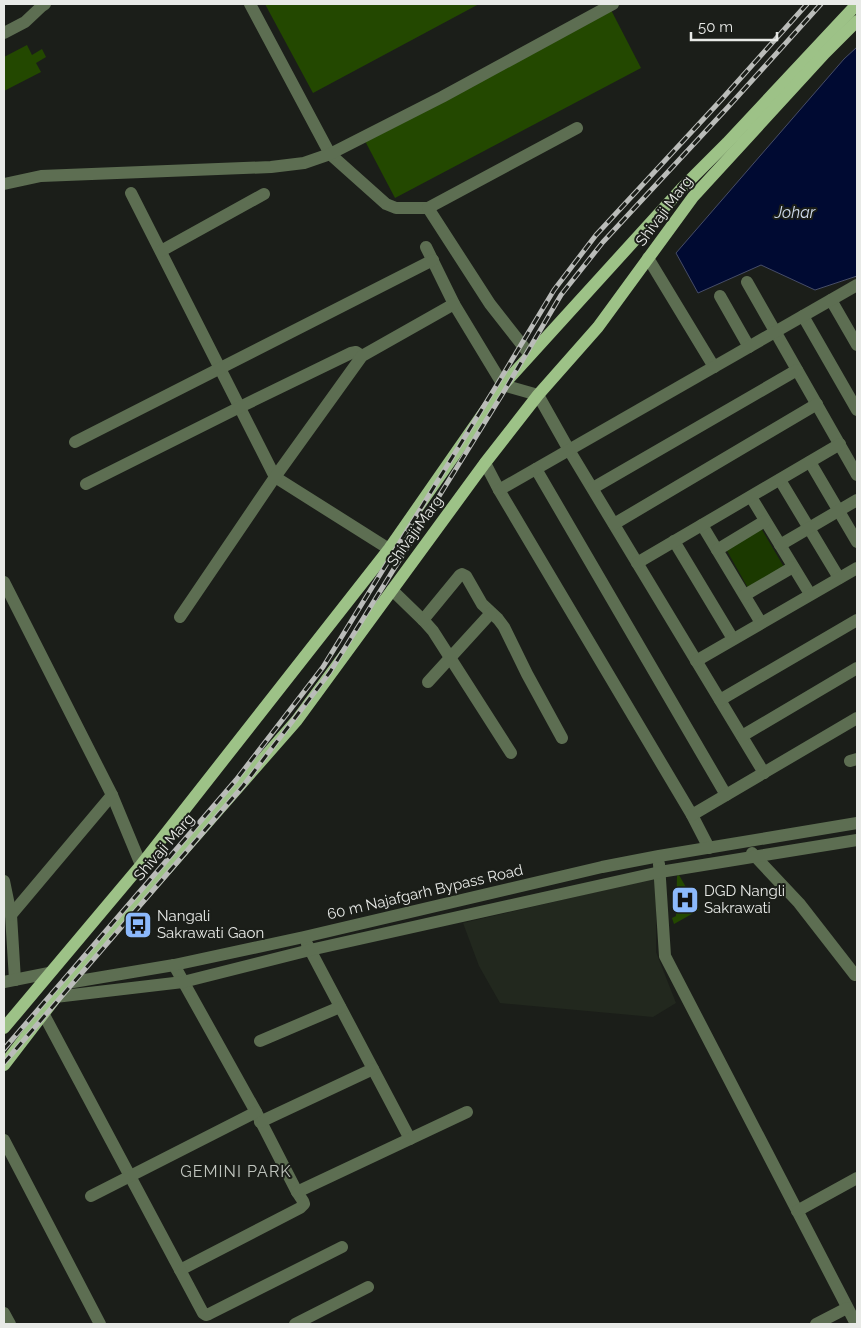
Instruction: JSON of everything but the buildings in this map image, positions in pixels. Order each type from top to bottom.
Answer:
[{"type":"main road","name":"Shivaji Marg","points":[[4,1028],[141,865],[389,549],[503,385],[683,187],[727,143],[857,4]]},
{"type":"main road","name":"Shivaji Marg","points":[[4,1065],[55,997],[297,720],[485,463],[538,395],[598,328],[693,197],[857,21]]},
{"type":"main road","points":[[49,973],[67,983]]},
{"type":"main road","name":"60 m Najafgarh Bypass Road","points":[[36,989],[55,997]]},
{"type":"street","points":[[4,34],[25,22],[45,4]]},
{"type":"street","points":[[250,4],[330,154],[386,204],[396,208],[428,208],[577,128]]},
{"type":"street","points":[[4,184],[41,176],[272,167],[304,163],[330,154],[442,97],[613,4]]},
{"type":"street","points":[[131,193],[275,477],[389,549]]},
{"type":"street","points":[[160,251],[264,194]]},
{"type":"street","points":[[428,208],[490,304],[530,355]]},
{"type":"street","points":[[426,247],[454,304],[503,385],[538,395],[569,450],[764,773]]},
{"type":"street","points":[[648,258],[714,367]]},
{"type":"street","points":[[75,442],[433,260]]},
{"type":"street","points":[[746,282],[857,475]]},
{"type":"street","points":[[499,490],[857,284]]},
{"type":"street","points":[[720,296],[749,347]]},
{"type":"street","points":[[831,300],[855,337]]},
{"type":"street","points":[[86,484],[240,407],[356,354],[454,304]]},
{"type":"street","points":[[803,316],[857,410]]},
{"type":"street","points":[[180,617],[356,354]]},
{"type":"street","points":[[593,488],[797,370]]},
{"type":"street","points":[[614,524],[817,404]]},
{"type":"street","points":[[637,563],[840,444]]},
{"type":"street","points":[[810,462],[857,542]]},
{"type":"street","points":[[485,463],[499,490],[692,815],[709,848]]},
{"type":"street","points":[[536,469],[726,795]]},
{"type":"street","points":[[780,480],[839,578]]},
{"type":"street","points":[[751,497],[810,594]]},
{"type":"street","points":[[780,545],[857,500]]},
{"type":"street","points":[[717,550],[765,521]]},
{"type":"street","points":[[702,525],[761,623]]},
{"type":"street","points":[[674,541],[733,639]]},
{"type":"street","points":[[745,595],[793,567]]},
{"type":"street","points":[[696,661],[857,568]]},
{"type":"street","points":[[423,620],[462,574],[466,576],[479,599],[504,627],[562,738]]},
{"type":"street","points":[[4,582],[112,795],[141,865]]},
{"type":"street","points":[[392,590],[433,632],[511,753]]},
{"type":"street","points":[[428,682],[491,613]]},
{"type":"street","points":[[720,700],[857,620]]},
{"type":"street","points":[[742,736],[857,668]]},
{"type":"street","points":[[692,815],[857,718]]},
{"type":"street","points":[[11,915],[112,795]]},
{"type":"street","name":"60 m Najafgarh Bypass Road","points":[[67,983],[174,965],[659,856],[856,825]]},
{"type":"street","name":"60 m Najafgarh Bypass Road","points":[[55,997],[183,982],[310,950],[660,872],[857,840]]},
{"type":"street","points":[[741,842],[799,903],[855,975]]},
{"type":"street","points":[[659,856],[664,956],[856,1324]]},
{"type":"street","points":[[4,881],[11,915],[9,981],[49,973]]},
{"type":"street","points":[[304,937],[410,1138]]},
{"type":"street","points":[[174,965],[304,1204],[300,1208],[180,1270]]},
{"type":"street","points":[[260,1042],[340,1007]]},
{"type":"street","points":[[43,1013],[203,1313],[209,1314],[342,1247]]},
{"type":"street","points":[[91,1196],[258,1117],[373,1069]]},
{"type":"street","points":[[297,1192],[467,1112]]},
{"type":"street","points":[[4,1140],[100,1324]]},
{"type":"street","points":[[797,1211],[857,1178]]},
{"type":"street","points":[[296,1324],[368,1288]]},
{"type":"street","points":[[816,1324],[847,1308]]},
{"type":"street","points":[[4,1313],[10,1324]]},
{"type":"shaded area","points":[[656,878],[656,952],[676,1003],[653,1017],[500,1003],[479,966],[463,923]]},
{"type":"green space","points":[[761,528],[784,567],[748,588],[726,549]]},
{"type":"water","name":"Johar","points":[[857,47],[857,276],[815,290],[761,265],[698,293],[676,253],[844,59]]},
{"type":"railway","points":[[4,1049],[236,780],[323,667],[554,290],[596,235],[807,4]]},
{"type":"railway","points":[[4,1063],[243,786],[330,672],[503,393],[561,295],[603,242],[821,4]]},
{"type":"place","name":"DGD Nangli Sakrawati","points":[[685,900]]},
{"type":"place","name":"Nangali Sakrawati Gaon","points":[[138,925]]},
{"type":"district","name":"GEMINI PARK","points":[[236,1171]]}]
